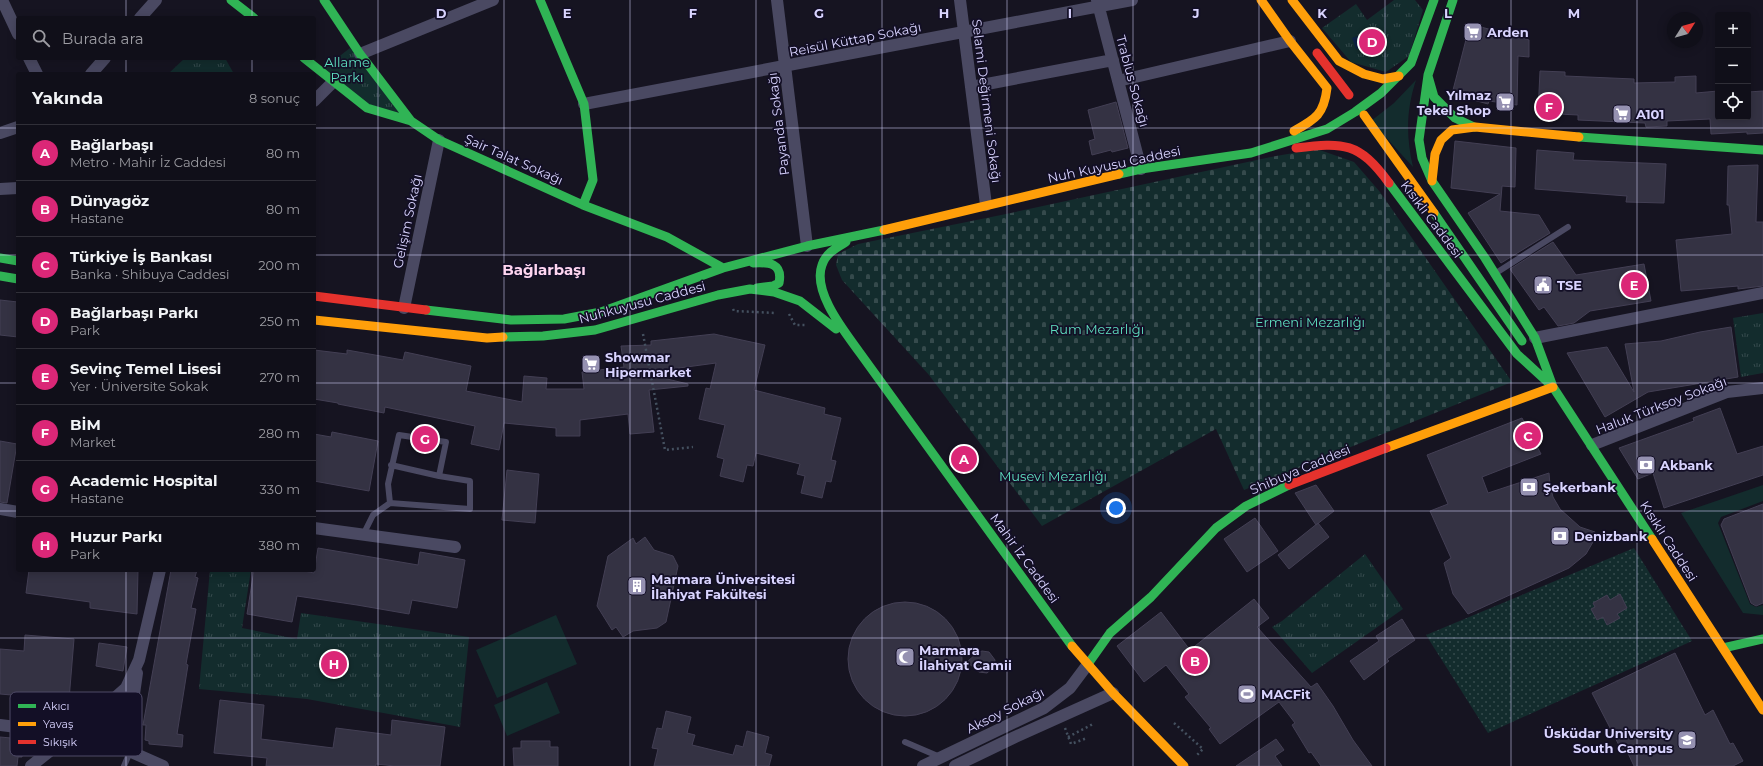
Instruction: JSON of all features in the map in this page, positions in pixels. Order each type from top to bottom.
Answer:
[{"type":"main road","points":[[232,0],[252,16]]},
{"type":"main road","points":[[324,0],[360,54],[411,121]]},
{"type":"main road","points":[[540,0],[584,104],[593,180],[584,205]]},
{"type":"main road","points":[[1251,153],[1314,120],[1326,104],[1327,88],[1290,41],[1261,0]]},
{"type":"main road","points":[[1292,0],[1339,61],[1364,74],[1383,79],[1399,76]]},
{"type":"main road","name":"Nuh Kuyusu Caddesi","points":[[866,234],[1142,169],[1251,153],[1327,129],[1355,112],[1381,93],[1411,63],[1434,0]]},
{"type":"main road","name":"Kısıklı Caddesi","points":[[1453,0],[1428,75],[1419,140],[1422,158],[1432,181],[1495,274],[1535,338],[1553,387]]},
{"type":"main road","points":[[1311,44],[1349,95]]},
{"type":"main road","name":"Şair Talat Sokağı","points":[[307,60],[367,108],[411,121],[439,140],[584,205],[667,237],[723,268]]},
{"type":"main road","points":[[1428,75],[1434,97],[1455,118],[1475,127]]},
{"type":"main road","points":[[1364,116],[1474,269],[1553,387]]},
{"type":"main road","points":[[1432,181],[1435,154],[1440,140],[1452,130],[1475,127],[1595,139],[1763,150]]},
{"type":"main road","name":"Kısıklı Caddesi","points":[[1251,153],[1327,144],[1341,145],[1354,149],[1376,165],[1517,354],[1553,387],[1763,710]]},
{"type":"main road","points":[[860,353],[828,307],[823,291],[820,270],[825,256],[830,251],[841,244],[866,234]]},
{"type":"main road","name":"Nuhkuyusu Caddesi","points":[[316,296],[511,320],[564,319],[601,312],[723,268],[745,264],[806,246],[866,234]]},
{"type":"main road","points":[[0,258],[16,261]]},
{"type":"main road","points":[[745,264],[766,262],[773,264],[779,269],[781,277],[779,283],[773,286],[750,289]]},
{"type":"main road","points":[[0,276],[16,279]]},
{"type":"main road","name":"Nuhkuyusu Caddesi","points":[[316,320],[487,338],[543,336],[595,330],[718,295],[750,289],[774,292],[800,301],[829,322],[860,353]]},
{"type":"main road","name":"Mahir İz Caddesi","points":[[860,353],[1088,664],[1113,693],[1184,766]]},
{"type":"main road","name":"Shibuya Caddesi","points":[[1088,664],[1110,633],[1151,597],[1216,528],[1226,519],[1242,509],[1299,481],[1553,387]]},
{"type":"main road","points":[[1723,648],[1763,639]]},
{"type":"street","points":[[2,0],[16,30]]},
{"type":"street","points":[[142,16],[156,0]]},
{"type":"street","points":[[360,54],[493,0]]},
{"type":"street","name":"Payanda Sokağı","points":[[777,0],[806,246]]},
{"type":"street","name":"Selami Değirmeni Sokağı","points":[[960,0],[986,205]]},
{"type":"street","name":"Reisül Küttap Sokağı","points":[[584,104],[964,33],[1098,4],[1132,0]]},
{"type":"street","name":"Trablus Sokağı","points":[[1098,4],[1142,169]]},
{"type":"street","points":[[1118,81],[1290,41]]},
{"type":"street","points":[[30,60],[36,72]]},
{"type":"street","points":[[93,72],[103,60]]},
{"type":"street","points":[[971,87],[1113,60]]},
{"type":"street","points":[[316,99],[334,81]]},
{"type":"street","points":[[0,133],[16,128]]},
{"type":"street","name":"Gelişim Sokağı","points":[[404,308],[439,140]]},
{"type":"street","points":[[0,189],[16,188]]},
{"type":"street","points":[[1535,338],[1763,293]]},
{"type":"street","name":"Haluk Türksoy Sokağı","points":[[1592,445],[1727,392],[1763,388]]},
{"type":"street","points":[[0,509],[16,512]]},
{"type":"street","points":[[316,528],[455,547]]},
{"type":"street","points":[[136,692],[140,660],[160,572]]},
{"type":"street","points":[[121,692],[126,688],[140,660]]},
{"type":"street","name":"Aksoy Sokağı","points":[[923,766],[1044,708],[1070,688],[1088,664]]},
{"type":"street","points":[[955,766],[1060,716],[1113,693]]},
{"type":"street","points":[[0,725],[10,726]]},
{"type":"street","points":[[31,766],[44,756]]},
{"type":"street","points":[[140,756],[163,766]]},
{"type":"lane","points":[[1495,274],[1568,227]]},
{"type":"lane","points":[[390,503],[388,484],[391,465],[399,435],[446,442],[439,476]]},
{"type":"lane","points":[[363,535],[373,515],[390,503],[470,509],[470,481],[439,476],[391,465]]},
{"type":"lane","points":[[904,742],[942,757]]},
{"type":"lane","points":[[124,766],[127,756]]},
{"type":"path","points":[[752,312],[776,312]]},
{"type":"path","points":[[640,317],[665,450],[693,447]]},
{"type":"path","points":[[1060,716],[1071,744],[1087,738]]},
{"type":"path","points":[[1174,723],[1194,741]]},
{"type":"path","points":[[1068,737],[1094,724]]},
{"type":"green space","points":[[1394,0],[1415,0],[1423,10],[1409,56],[1386,72],[1351,62],[1322,28],[1356,4],[1367,20]]},
{"type":"green space","name":"Allame Parkı","points":[[350,48],[402,114],[368,104],[323,69]]},
{"type":"green space","points":[[183,60],[226,60],[233,72],[170,72]]},
{"type":"green space","points":[[1416,80],[1410,102],[1408,124],[1409,145],[1413,167],[1371,121],[1394,103]]},
{"type":"green space","points":[[1317,149],[1354,162],[1380,192],[1512,382],[1244,490],[1216,429],[1042,526],[929,375],[842,280],[836,265],[838,254],[858,244],[1276,156]]},
{"type":"green space","points":[[1763,313],[1763,373],[1741,377],[1733,318]]},
{"type":"green space","points":[[1763,485],[1763,501],[1721,517],[1718,523],[1750,604],[1756,607],[1763,605],[1763,615],[1743,613],[1681,513]]},
{"type":"green space","points":[[1634,548],[1692,641],[1488,733],[1426,635]]},
{"type":"green space","points":[[1365,554],[1403,609],[1312,673],[1272,627],[1282,621]]},
{"type":"green space","points":[[210,572],[251,572],[242,628],[297,639],[301,613],[469,637],[460,727],[307,699],[199,689]]},
{"type":"green space","points":[[556,615],[577,664],[497,698],[476,650]]},
{"type":"green space","points":[[547,682],[560,713],[507,736],[494,705]]},
{"type":"water","points":[[1380,29],[1385,45],[1367,51],[1365,46],[1356,49],[1352,38]]},
{"type":"building","points":[[1470,24],[1529,40],[1529,57],[1518,56],[1517,105],[1489,101],[1488,104],[1452,94]]},
{"type":"building","points":[[1540,71],[1565,72],[1565,76],[1634,79],[1634,83],[1675,82],[1675,77],[1696,76],[1696,93],[1715,91],[1715,120],[1751,120],[1751,92],[1763,91],[1763,133],[1747,134],[1747,132],[1711,134],[1710,119],[1667,121],[1667,126],[1646,127],[1645,123],[1578,120],[1578,115],[1538,113]]},
{"type":"building","points":[[1116,102],[1128,148],[1112,152],[1111,150],[1092,155],[1089,141],[1095,139],[1088,110]]},
{"type":"building","points":[[1455,141],[1516,148],[1515,187],[1502,186],[1500,211],[1539,215],[1550,233],[1501,263],[1468,213],[1500,194],[1451,188]]},
{"type":"building","points":[[1537,150],[1574,153],[1573,160],[1666,164],[1664,203],[1626,202],[1627,196],[1535,189]]},
{"type":"building","points":[[1758,165],[1756,222],[1763,222],[1763,286],[1738,289],[1738,286],[1681,291],[1676,240],[1732,234],[1729,205],[1727,205],[1728,166]]},
{"type":"building","points":[[1553,242],[1576,275],[1644,264],[1651,301],[1590,311],[1574,323],[1558,326],[1544,307],[1539,310],[1510,269]]},
{"type":"building","points":[[0,300],[16,302],[16,337],[0,335]]},
{"type":"building","points":[[1731,327],[1738,377],[1648,392],[1605,417],[1567,353],[1607,347],[1634,392],[1625,344],[1661,341]]},
{"type":"building","points":[[714,334],[765,345],[754,390],[825,408],[824,414],[841,418],[831,460],[836,461],[831,482],[826,481],[822,498],[801,493],[805,476],[797,474],[800,464],[756,453],[753,466],[747,465],[743,482],[720,476],[724,459],[717,457],[725,425],[699,419],[706,388],[710,389],[716,363],[642,373],[688,384],[688,386],[649,390],[654,432],[630,434],[628,414],[580,420],[580,436],[556,436],[556,428],[504,423],[499,450],[471,444],[475,426],[385,407],[384,413],[316,399],[316,350],[347,354],[347,350],[403,360],[405,352],[471,366],[466,391],[522,402],[524,376],[547,378],[546,389],[584,389],[582,372],[624,367],[621,346],[651,345],[651,341]]},
{"type":"building","points":[[1720,408],[1737,454],[1763,446],[1763,475],[1664,508],[1653,473],[1638,479],[1619,448],[1694,421],[1693,418]]},
{"type":"building","points":[[1522,418],[1541,454],[1482,477],[1488,493],[1549,473],[1553,497],[1560,509],[1580,527],[1595,532],[1593,542],[1586,554],[1569,568],[1468,614],[1453,594],[1444,563],[1451,558],[1430,511],[1448,504],[1427,455]]},
{"type":"building","points":[[332,432],[378,441],[369,491],[316,481],[316,434],[331,437]]},
{"type":"building","points":[[0,441],[16,444],[16,450],[7,503],[0,502]]},
{"type":"building","points":[[507,470],[539,474],[535,523],[502,520]]},
{"type":"building","points":[[1316,485],[1334,511],[1316,525],[1295,493]]},
{"type":"building","points":[[1763,504],[1763,603],[1756,606],[1751,603],[1721,525],[1724,519]]},
{"type":"building","points":[[1255,518],[1278,551],[1247,572],[1224,539]]},
{"type":"building","points":[[1318,523],[1329,537],[1289,569],[1278,555]]},
{"type":"building","name":"Marmara Üniversitesi İlahiyat Fakültesi","points":[[645,537],[654,550],[673,556],[678,566],[666,622],[657,628],[633,631],[623,637],[616,627],[612,630],[597,606],[608,556],[633,538],[636,544]]},
{"type":"building","points":[[318,548],[418,565],[420,552],[465,560],[457,608],[412,600],[409,614],[297,596],[292,622],[247,614],[254,572],[314,573],[316,572]]},
{"type":"building","points":[[29,572],[138,572],[137,614],[90,608],[90,602],[26,593]]},
{"type":"building","points":[[171,572],[196,572],[195,577],[198,578],[191,608],[196,609],[186,664],[188,665],[177,734],[183,735],[182,747],[149,744],[149,741],[145,740],[146,725],[143,725]]},
{"type":"building","points":[[1620,594],[1627,608],[1617,614],[1620,618],[1607,625],[1603,617],[1597,620],[1591,609],[1595,607],[1593,603],[1607,595],[1610,600]]},
{"type":"building","points":[[1254,599],[1269,618],[1257,627],[1311,687],[1317,683],[1333,706],[1353,740],[1372,766],[1321,766],[1311,752],[1309,753],[1292,725],[1295,723],[1279,702],[1220,744],[1209,729],[1211,728],[1185,697],[1189,694],[1166,665],[1144,682],[1117,646],[1161,612],[1190,650]]},
{"type":"building","name":"Marmara İlahiyat Camii","points":[[905,602],[916,603],[927,607],[945,619],[957,637],[961,648],[961,670],[957,681],[945,699],[927,711],[916,715],[905,716],[894,715],[883,711],[865,699],[853,681],[849,670],[848,659],[849,648],[853,637],[865,619],[883,607],[894,603]]},
{"type":"building","points":[[1402,619],[1415,640],[1387,659],[1389,661],[1364,680],[1350,661],[1379,641],[1376,636]]},
{"type":"building","points":[[25,635],[74,639],[70,692],[10,692],[10,695],[0,694],[0,649],[24,651]]},
{"type":"building","points":[[99,643],[127,647],[123,671],[96,666]]},
{"type":"building","points":[[982,651],[989,652],[995,660],[994,667],[987,673],[979,672],[967,662],[977,653]]},
{"type":"building","points":[[1675,653],[1705,715],[1713,710],[1730,744],[1733,743],[1743,761],[1733,766],[1634,766],[1626,749],[1622,751],[1592,693]]},
{"type":"building","points":[[220,700],[264,705],[261,739],[333,748],[336,728],[391,735],[392,720],[445,727],[440,766],[395,766],[376,764],[376,766],[266,766],[267,758],[214,753]]},
{"type":"building","points":[[666,711],[691,717],[687,733],[695,735],[692,745],[733,755],[736,745],[743,747],[747,731],[769,737],[765,753],[772,755],[769,766],[654,766],[658,749],[652,748],[657,728],[662,729]]},
{"type":"building","points":[[0,737],[10,738],[10,756],[22,757],[18,757],[17,766],[0,766]]},
{"type":"building","points":[[1276,739],[1284,750],[1275,756],[1282,766],[1236,766]]},
{"type":"building","points":[[521,741],[550,741],[550,747],[558,747],[558,766],[514,766],[513,748],[521,748]]},
{"type":"traffic: fast","points":[[231,0],[251,16]]},
{"type":"traffic: fast","points":[[324,0],[360,54],[411,121]]},
{"type":"traffic: fast","points":[[540,0],[584,104],[593,180],[583,205]]},
{"type":"traffic: fast","points":[[1119,174],[1141,169],[1251,153],[1327,129],[1355,112],[1381,93],[1411,63],[1434,0]]},
{"type":"traffic: fast","points":[[1453,0],[1428,75],[1419,140],[1422,158],[1432,181],[1485,258],[1535,338],[1552,384]]},
{"type":"traffic: fast","points":[[307,60],[367,108],[411,121],[439,140],[583,205],[667,237],[723,268]]},
{"type":"traffic: fast","points":[[1428,76],[1434,97],[1455,118],[1474,127]]},
{"type":"traffic: fast","points":[[1579,137],[1763,150]]},
{"type":"traffic: fast","points":[[1389,183],[1517,354],[1553,387],[1652,539]]},
{"type":"traffic: fast","points":[[1434,213],[1522,341]]},
{"type":"traffic: fast","points":[[426,310],[511,320],[564,319],[601,312],[723,268],[807,246],[884,230]]},
{"type":"traffic: fast","points":[[846,242],[829,254],[822,265],[820,276],[822,287],[832,311],[846,334],[1072,646]]},
{"type":"traffic: fast","points":[[0,258],[16,261]]},
{"type":"traffic: fast","points":[[753,263],[774,265],[779,271],[780,276],[779,283],[773,286],[757,288]]},
{"type":"traffic: fast","points":[[0,276],[16,279]]},
{"type":"traffic: fast","points":[[503,337],[543,336],[595,330],[718,295],[750,289],[774,292],[800,301],[836,329]]},
{"type":"traffic: fast","points":[[1088,664],[1110,633],[1151,597],[1216,528],[1246,506],[1289,485]]},
{"type":"traffic: fast","points":[[1723,648],[1763,639]]},
{"type":"traffic: slow","points":[[1261,0],[1290,41],[1327,88],[1324,104],[1318,115],[1294,131]]},
{"type":"traffic: slow","points":[[1292,0],[1339,61],[1364,74],[1383,79],[1399,76]]},
{"type":"traffic: slow","points":[[1364,115],[1434,213]]},
{"type":"traffic: slow","points":[[1432,181],[1435,154],[1441,140],[1452,130],[1475,127],[1579,137]]},
{"type":"traffic: slow","points":[[884,230],[1119,174]]},
{"type":"traffic: slow","points":[[316,320],[487,338],[503,337]]},
{"type":"traffic: slow","points":[[1386,448],[1553,387]]},
{"type":"traffic: slow","points":[[1652,539],[1763,710]]},
{"type":"traffic: slow","points":[[1072,646],[1113,693],[1184,766]]},
{"type":"traffic: jam","points":[[1317,53],[1349,95]]},
{"type":"traffic: jam","points":[[1296,148],[1327,145],[1349,148],[1359,152],[1369,159],[1389,183]]},
{"type":"traffic: jam","points":[[316,296],[426,310]]},
{"type":"traffic: jam","points":[[1289,485],[1386,448]]},
{"type":"place","name":"Arden","points":[[1473,32]]},
{"type":"place","name":"Bağlarbaşı Parkı","points":[[1372,42]]},
{"type":"place","name":"Yılmaz Tekel Shop","points":[[1505,102]]},
{"type":"place","name":"BİM","points":[[1549,107]]},
{"type":"place","name":"A101","points":[[1622,114]]},
{"type":"place","name":"TSE","points":[[1543,285]]},
{"type":"place","name":"Sevinç Temel Lisesi","points":[[1634,285]]},
{"type":"place","name":"Showmar Hipermarket","points":[[591,364]]},
{"type":"place","name":"Türkiye İş Bankası","points":[[1528,436]]},
{"type":"place","name":"Academic Hospital","points":[[425,439]]},
{"type":"place","name":"Bağlarbaşı","points":[[964,459]]},
{"type":"place","name":"Akbank","points":[[1646,465]]},
{"type":"place","name":"Şekerbank","points":[[1529,487]]},
{"type":"place","name":"Denizbank","points":[[1560,536]]},
{"type":"place","name":"Marmara Üniversitesi İlahiyat Fakültesi","points":[[637,586]]},
{"type":"place","name":"Marmara İlahiyat Camii","points":[[905,657]]},
{"type":"place","name":"Dünyagöz","points":[[1195,661]]},
{"type":"place","name":"Huzur Parkı","points":[[334,664]]},
{"type":"place","name":"MACFit","points":[[1247,694]]},
{"type":"place","name":"Üsküdar University South Campus","points":[[1687,740]]},
{"type":"district","name":"Bağlarbaşı","points":[[544,269]]},
{"type":"park label","name":"Ermeni Mezarlığı","points":[[1310,322]]},
{"type":"park label","name":"Rum Mezarlığı","points":[[1097,329]]},
{"type":"park label","name":"Musevi Mezarlığı","points":[[1053,476]]}]
